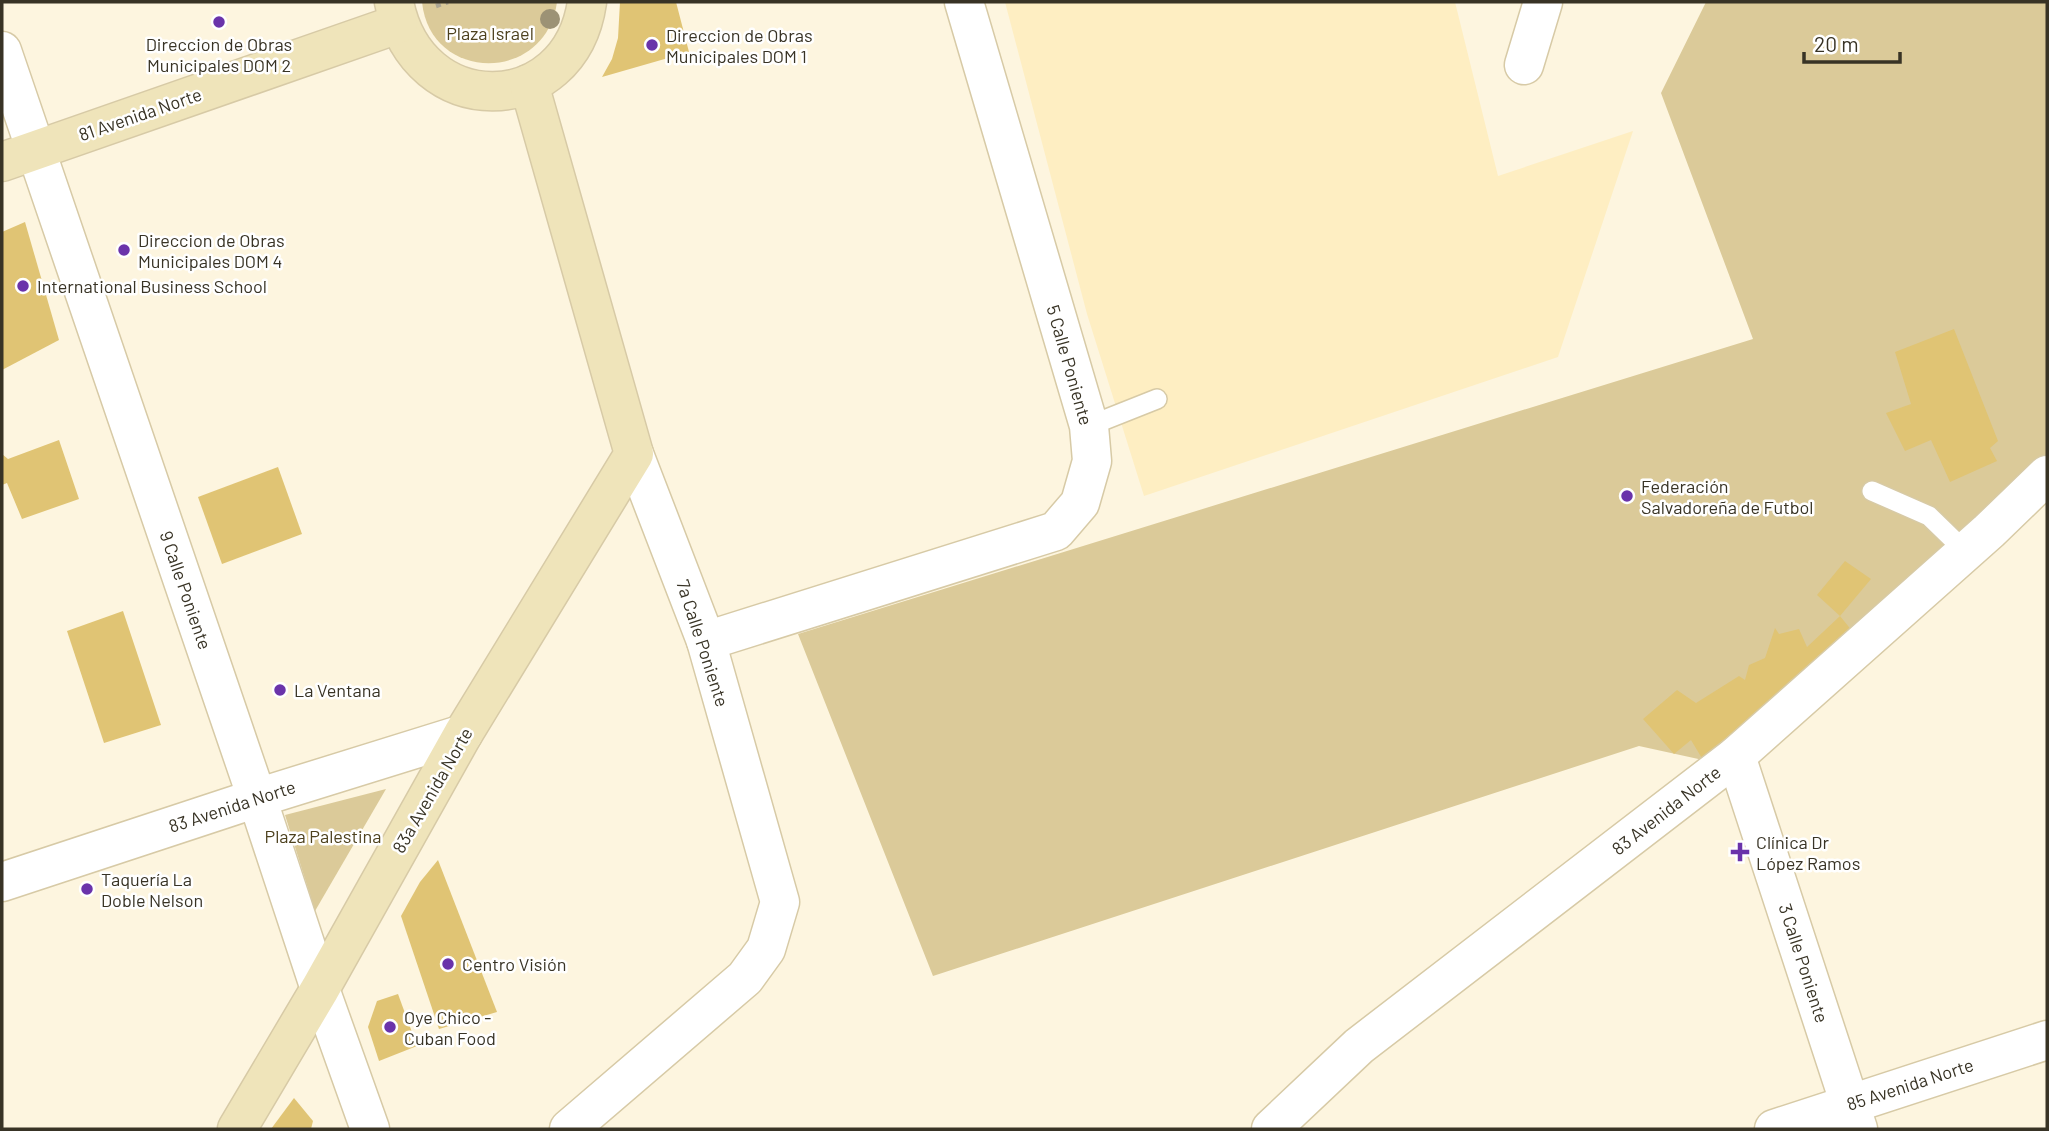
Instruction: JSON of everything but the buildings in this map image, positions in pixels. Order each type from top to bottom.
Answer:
[{"type":"street","points":[[396,13],[410,48],[428,68],[450,83],[476,90],[503,91],[529,84],[553,69],[572,47],[584,22],[587,2]]},
{"type":"street","name":"5 Calle Poniente","points":[[706,641],[1056,531],[1080,503],[1092,461],[1089,426],[964,2]]},
{"type":"street","points":[[1524,65],[1543,2]]},
{"type":"street","name":"81 Avenida Norte","points":[[19,157],[396,13]]},
{"type":"street","name":"9 Calle Poniente","points":[[2,51],[19,157],[257,798],[370,1129]]},
{"type":"street","name":"7a Calle Poniente","points":[[529,84],[634,454],[706,641],[780,902],[766,948],[745,978],[569,1129]]},
{"type":"street","name":"83a Avenida Norte","points":[[237,1129],[320,989],[463,734],[634,454]]},
{"type":"street","name":"83 Avenida Norte","points":[[1271,1129],[1359,1046],[1736,756],[2047,475]]},
{"type":"street","name":"83 Avenida Norte","points":[[2,882],[463,734]]},
{"type":"street","name":"3 Calle Poniente","points":[[1736,756],[1854,1116]]},
{"type":"street","name":"85 Avenida Norte","points":[[1774,1129],[1854,1116],[2047,1040]]},
{"type":"lane","points":[[1089,426],[1157,399]]},
{"type":"lane","points":[[1872,491],[1929,516],[1965,551]]},
{"type":"path","points":[[436,6],[448,2]]},
{"type":"shaded area","points":[[1005,2],[1455,2],[1498,176],[1633,131],[1558,357],[1144,496],[1087,314]]},
{"type":"green space","name":"Plaza Israel","points":[[422,2],[557,2],[548,29],[532,48],[512,59],[488,63],[465,59],[445,48],[430,29]]},
{"type":"green space","name":"Federación Salvadoreña de Futbol","points":[[1706,2],[2047,2],[2047,461],[1703,760],[1639,746],[933,976],[798,634],[1753,339],[1661,93]]},
{"type":"green space","name":"Plaza Palestina","points":[[386,789],[315,911],[285,815]]},
{"type":"place","name":"Direccion de Obras Municipales DOM 2","points":[[219,22]]},
{"type":"place","name":"Direccion de Obras Municipales DOM 1","points":[[652,45]]},
{"type":"place","name":"Direccion de Obras Municipales DOM 4","points":[[124,250]]},
{"type":"place","name":"International Business School","points":[[23,286]]},
{"type":"place","name":"Federación Salvadoreña de Futbol","points":[[1627,496]]},
{"type":"place","name":"La Ventana","points":[[280,690]]},
{"type":"place","name":"Clínica Dr López Ramos","points":[[1740,852]]},
{"type":"place","name":"Taquería La Doble Nelson","points":[[87,889]]},
{"type":"place","name":"Centro Visión","points":[[448,964]]},
{"type":"place","name":"Oye Chico - Cuban Food","points":[[390,1027]]}]
